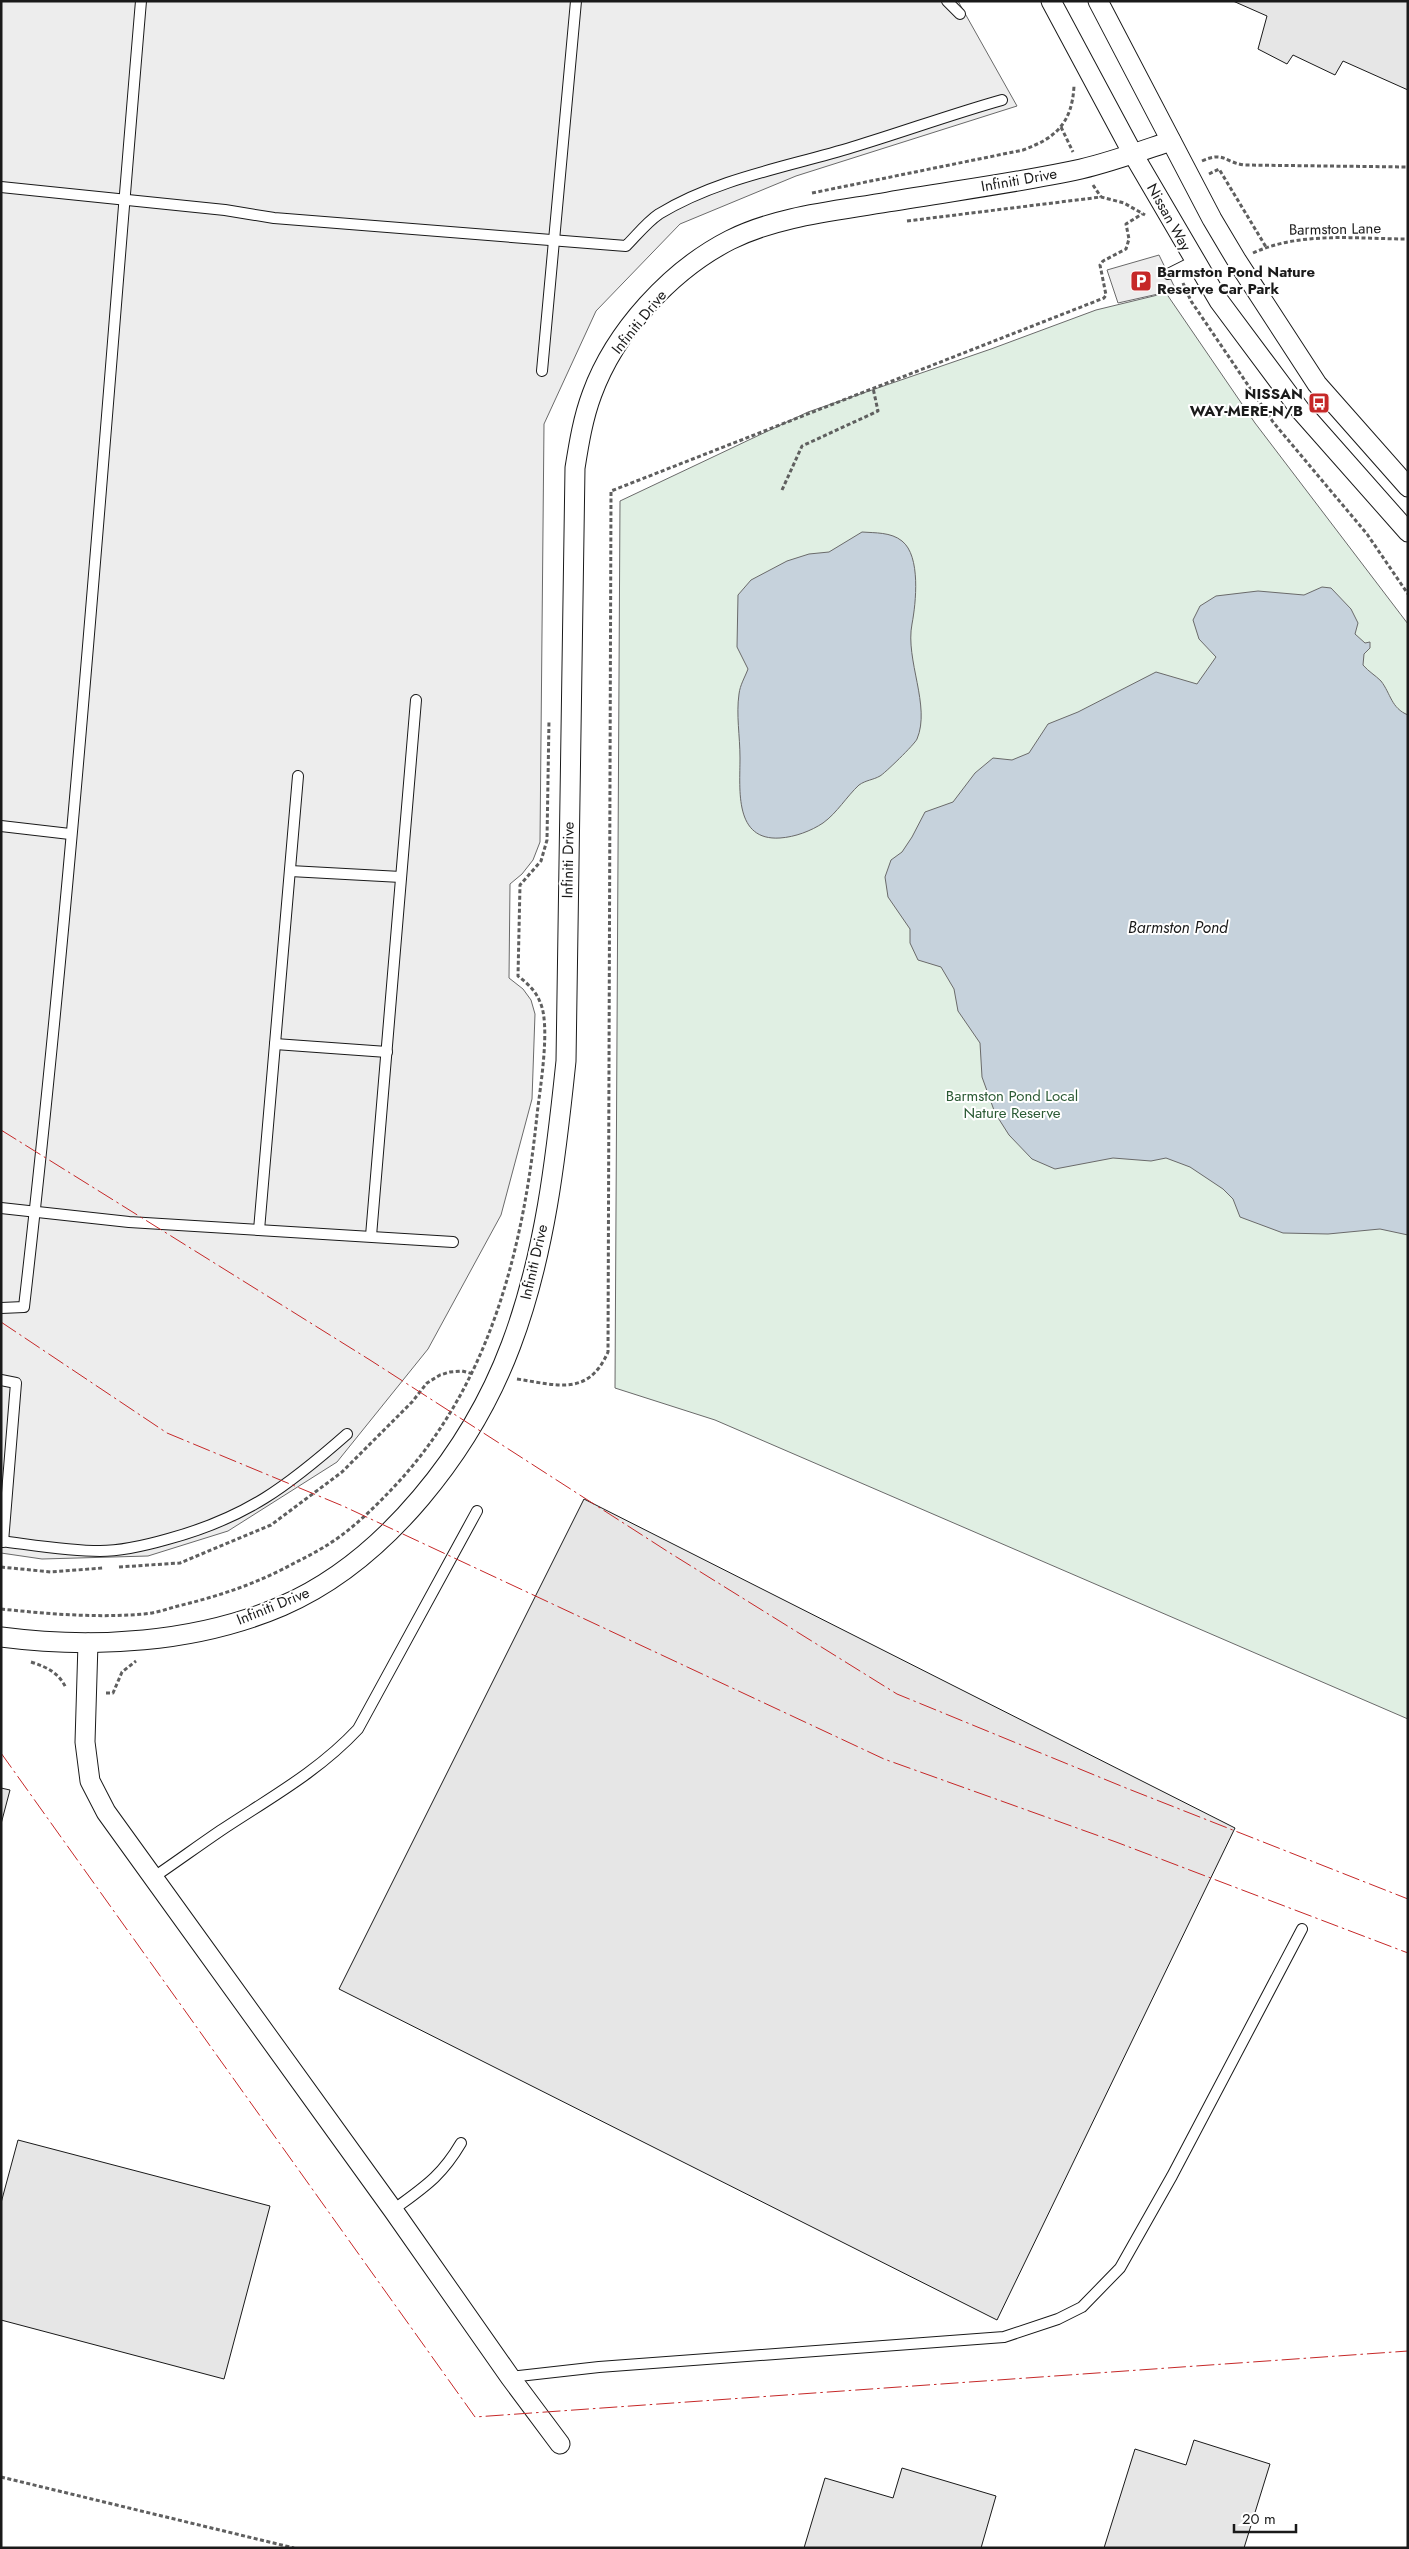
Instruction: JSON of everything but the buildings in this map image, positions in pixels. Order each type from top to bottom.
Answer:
[{"type":"street","name":"Nissan Way","points":[[1050,1],[1133,154],[1219,301],[1301,411],[1408,532]]},
{"type":"street","points":[[1098,1],[1212,219],[1317,384],[1408,487]]},
{"type":"street","name":"Infiniti Drive","points":[[1,1637],[88,1643],[163,1637],[239,1622],[282,1606],[322,1586],[399,1522],[429,1489],[457,1452],[485,1406],[512,1344],[527,1295],[556,1158],[566,1061],[575,468],[582,426],[592,393],[610,358],[629,328],[654,299],[707,253],[758,228],[833,212],[1082,169],[1171,141]]},
{"type":"street","points":[[88,1643],[85,1742],[90,1781],[106,1812],[393,2210],[510,2377],[560,2444]]},
{"type":"lane","points":[[1,1308],[24,1307],[35,1210],[70,834],[141,1]]},
{"type":"lane","points":[[542,371],[576,1]]},
{"type":"lane","points":[[947,1],[960,14]]},
{"type":"lane","points":[[1,187],[124,199],[274,218],[626,246],[658,215],[705,192],[753,174],[852,148],[1002,100]]},
{"type":"lane","points":[[1172,271],[1194,261]]},
{"type":"lane","points":[[371,1236],[416,700]]},
{"type":"lane","points":[[259,1230],[298,776]]},
{"type":"lane","points":[[1,826],[70,834]]},
{"type":"lane","points":[[290,871],[401,877]]},
{"type":"lane","points":[[275,1044],[387,1052]]},
{"type":"lane","points":[[1,1208],[35,1210],[129,1222],[453,1242]]},
{"type":"lane","points":[[1,1380],[16,1382],[2,1541],[100,1551],[149,1544],[199,1531],[250,1509],[299,1476],[347,1434]]},
{"type":"lane","points":[[154,1877],[290,1786],[340,1748],[358,1729],[477,1511]]},
{"type":"lane","points":[[510,2377],[599,2367],[1004,2338],[1050,2323],[1082,2307],[1120,2268],[1172,2176],[1302,1930]]},
{"type":"lane","points":[[393,2210],[440,2175],[460,2143]]},
{"type":"path","points":[[806,194],[1023,150],[1040,144],[1061,127]]},
{"type":"path","points":[[1195,154],[1206,176],[1219,169],[1266,247]]},
{"type":"path","points":[[1199,162],[1214,156],[1223,156],[1234,164],[1244,166],[1408,167]]},
{"type":"path","name":"Nissan Way","points":[[1101,197],[1124,203],[1143,214],[1150,221]]},
{"type":"path","points":[[1,1567],[51,1572],[180,1563],[271,1525],[342,1472],[412,1402],[427,1383],[440,1375],[462,1371],[567,1386],[587,1381],[601,1367],[608,1352],[611,491],[1104,298],[1106,295],[1100,265],[1103,261],[1126,249],[1129,239],[1126,224],[1128,221],[1143,214]]},
{"type":"path","name":"Barmston Lane","points":[[1251,253],[1266,247],[1304,239],[1408,240]]},
{"type":"path","points":[[1247,246],[1256,260]]},
{"type":"path","points":[[1172,271],[1273,422],[1368,534],[1408,594]]},
{"type":"path","points":[[782,490],[802,446],[878,411],[873,388]]},
{"type":"path","points":[[1,1609],[83,1617],[147,1614],[218,1597],[267,1577],[326,1546],[376,1506],[433,1442],[455,1409],[473,1373],[501,1301],[514,1254],[536,1129],[543,1063],[544,1014],[534,990],[518,976],[520,885],[541,861],[546,846],[549,712]]},
{"type":"path","points":[[1,2477],[294,2548]]},
{"type":"green space","name":"Barmston Pond Local Nature Reserve","points":[[1166,293],[1255,423],[1408,624],[1408,1719],[715,1420],[615,1388],[620,501],[808,412],[991,349],[1096,310]]},
{"type":"shaded area","points":[[1,1],[958,1],[1017,106],[796,176],[680,224],[596,311],[544,424],[540,842],[533,860],[522,874],[510,884],[509,978],[523,989],[531,1000],[535,1014],[532,1099],[501,1215],[428,1349],[337,1462],[228,1531],[148,1556],[42,1559],[1,1553]]},
{"type":"shaded area","name":"Barmston Pond Nature Reserve Car Park","points":[[1159,255],[1175,288],[1167,292],[1118,303],[1107,270]]},
{"type":"water","points":[[862,532],[898,538],[908,548],[915,568],[916,592],[911,638],[921,712],[921,726],[917,739],[883,774],[859,785],[823,823],[808,831],[791,836],[780,838],[765,837],[754,831],[747,822],[741,798],[738,702],[740,687],[748,669],[737,647],[738,595],[751,580],[787,561],[809,554],[829,552]]},
{"type":"water","name":"Barmston Pond","points":[[1322,587],[1331,588],[1351,609],[1358,623],[1355,634],[1365,643],[1370,642],[1370,648],[1364,654],[1363,665],[1381,681],[1398,709],[1408,715],[1408,1235],[1380,1229],[1328,1234],[1283,1233],[1240,1217],[1233,1199],[1223,1189],[1190,1167],[1166,1158],[1151,1161],[1113,1158],[1055,1169],[1032,1159],[1009,1135],[995,1113],[982,1077],[980,1043],[958,1011],[954,989],[941,967],[918,960],[910,943],[910,929],[888,897],[885,877],[891,860],[902,852],[925,812],[953,802],[975,773],[993,758],[1012,760],[1029,753],[1048,724],[1078,712],[1156,672],[1197,684],[1216,657],[1199,639],[1193,620],[1200,606],[1216,596],[1258,591],[1304,595]]},
{"type":"power","points":[[1,1130],[370,1360],[670,1553],[897,1694],[1126,1788],[1408,1899]]},
{"type":"power","points":[[1,1322],[167,1433],[343,1506],[884,1759],[1116,1842],[1408,1953]]},
{"type":"power","points":[[1,1753],[475,2417],[1408,2351]]},
{"type":"place","name":"Barmston Pond Nature Reserve Car Park","points":[[1141,281]]},
{"type":"place","name":"NISSAN WAY-MERE-N/B","points":[[1319,403]]}]
